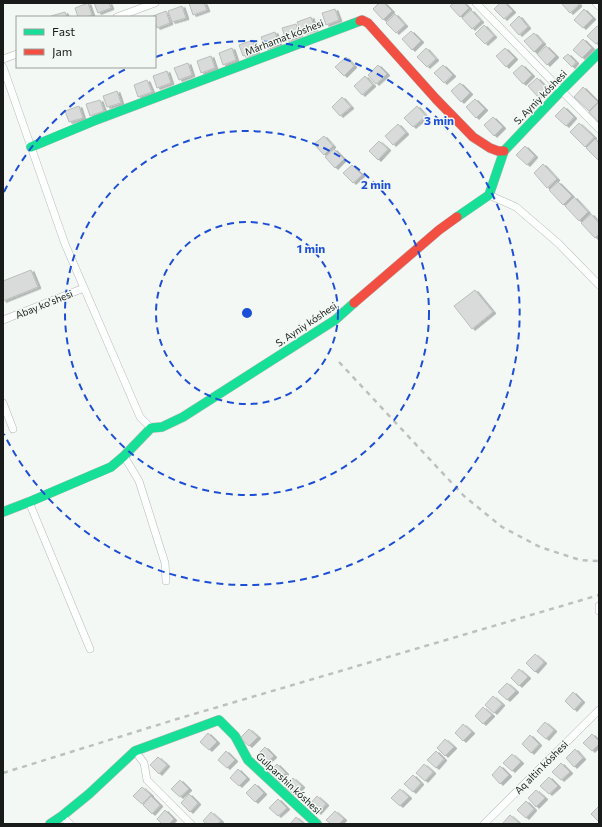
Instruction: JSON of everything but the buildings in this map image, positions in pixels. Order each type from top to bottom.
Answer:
[{"type":"street","points":[[120,16],[155,3]]},
{"type":"street","points":[[476,3],[599,129]]},
{"type":"street","points":[[596,3],[599,6]]},
{"type":"street","name":"Márhamat kóshesi","points":[[31,147],[96,120],[362,20],[368,23],[436,99],[473,137],[490,148],[498,151],[504,151]]},
{"type":"street","points":[[3,59],[16,54]]},
{"type":"street","name":"S. Ayniy kóshesi","points":[[151,428],[162,427],[183,417],[335,320],[439,230],[489,196],[504,151],[562,90],[599,54]]},
{"type":"street","points":[[3,67],[65,244],[140,417],[151,428],[111,467],[3,512]]},
{"type":"street","points":[[489,196],[516,207],[558,244],[599,285]]},
{"type":"street","name":"Abay ko'shesi","points":[[3,320],[84,288]]},
{"type":"street","points":[[3,403],[13,429]]},
{"type":"street","points":[[124,456],[139,481],[165,563],[166,581]]},
{"type":"street","points":[[29,502],[90,649]]},
{"type":"street","points":[[599,606],[599,611]]},
{"type":"street","name":"Aq altin kóshesi","points":[[484,824],[599,710]]},
{"type":"street","name":"Gulparshin kóshesi","points":[[135,751],[219,720],[235,736],[248,760],[317,824]]},
{"type":"street","points":[[50,824],[89,794],[135,751],[144,763],[147,780],[191,824]]},
{"type":"street","points":[[62,816],[70,824]]},
{"type":"railway","points":[[339,362],[464,496],[502,527],[540,547],[580,560],[599,561]]},
{"type":"railway","points":[[3,773],[177,719],[599,595]]},
{"type":"traffic: fast","points":[[31,147],[96,120],[360,21]]},
{"type":"traffic: fast","points":[[457,217],[489,195],[504,151],[599,53]]},
{"type":"traffic: fast","points":[[3,512],[111,467],[151,428],[162,427],[183,417],[335,320],[354,303]]},
{"type":"traffic: fast","points":[[50,824],[89,794],[135,751],[219,720],[235,736],[248,760],[317,824]]},
{"type":"traffic: jam","points":[[360,21],[362,20],[368,23],[436,99],[473,137],[490,148],[498,151],[504,151]]},
{"type":"traffic: jam","points":[[354,303],[439,230],[457,217]]}]
